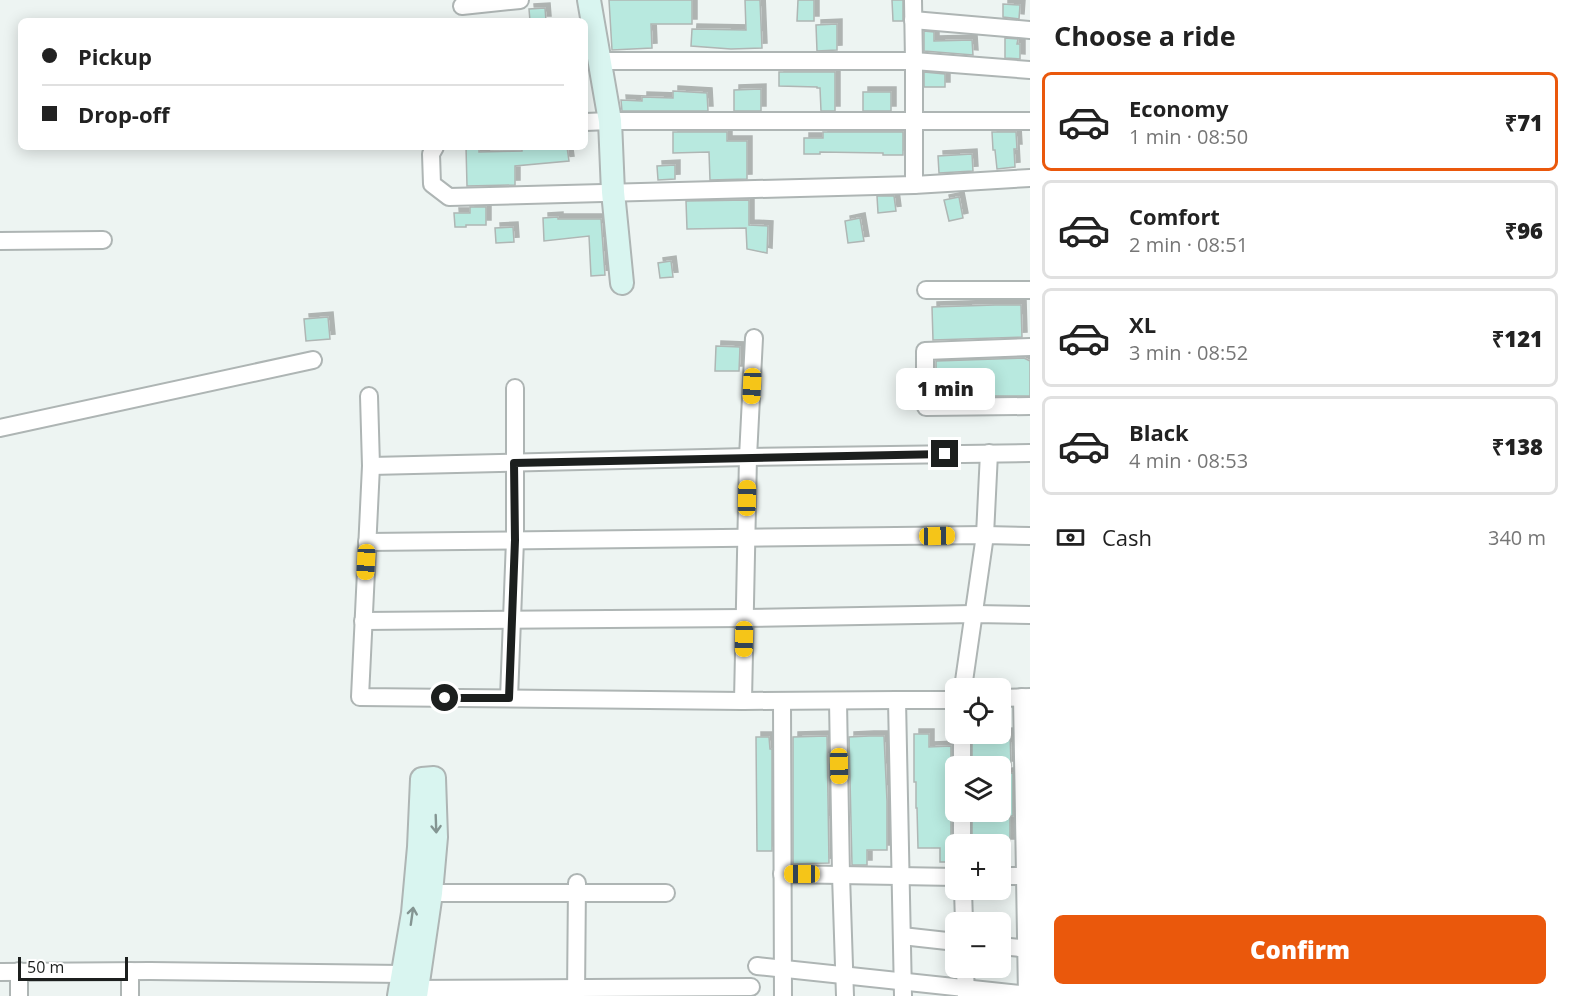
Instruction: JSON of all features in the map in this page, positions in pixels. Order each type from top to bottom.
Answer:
[{"type":"street","points":[[462,6],[520,0]]},
{"type":"street","points":[[589,0],[610,121],[613,192],[622,282]]},
{"type":"street","points":[[913,0],[914,185]]},
{"type":"street","points":[[913,20],[1030,30]]},
{"type":"street","points":[[600,61],[914,61],[1030,70]]},
{"type":"street","points":[[588,123],[1030,121]]},
{"type":"street","points":[[433,150],[430,154],[432,184],[449,197],[914,185],[1030,178]]},
{"type":"street","points":[[0,241],[103,240]]},
{"type":"street","points":[[926,290],[1030,290]]},
{"type":"street","points":[[742,701],[748,457],[754,338]]},
{"type":"street","points":[[1030,347],[925,351],[925,403],[1030,406]]},
{"type":"street","points":[[0,428],[313,360]]},
{"type":"street","points":[[509,698],[515,540],[515,388]]},
{"type":"street","points":[[369,396],[371,466],[360,697],[742,701],[945,700]]},
{"type":"street","points":[[965,678],[985,535],[989,453]]},
{"type":"street","points":[[371,466],[1030,453]]},
{"type":"street","points":[[367,542],[1030,536]]},
{"type":"street","points":[[363,621],[1030,615]]},
{"type":"street","points":[[757,966],[844,976],[903,989],[1028,995],[1026,697],[1011,698]]},
{"type":"street","points":[[897,700],[903,989]]},
{"type":"street","points":[[782,701],[783,996]]},
{"type":"street","points":[[838,701],[845,996]]},
{"type":"street","points":[[434,778],[436,837],[431,893],[407,989],[419,847],[422,779],[434,778]]},
{"type":"street","points":[[782,874],[945,877]]},
{"type":"street","points":[[1011,876],[1027,876]]},
{"type":"street","points":[[576,992],[577,887]]},
{"type":"street","points":[[431,893],[577,887],[666,892]]},
{"type":"street","points":[[902,936],[945,941]]},
{"type":"street","points":[[1011,947],[1028,949]]},
{"type":"street","points":[[19,971],[19,996]]},
{"type":"street","points":[[0,972],[130,971],[407,989],[576,992],[751,987]]},
{"type":"street","points":[[130,971],[130,996]]},
{"type":"building","points":[[609,0],[692,0],[692,24],[651,24],[652,48],[612,50]]},
{"type":"building","points":[[745,0],[760,0],[762,48],[731,49],[691,46],[692,29],[746,30]]},
{"type":"building","points":[[798,0],[814,0],[814,21],[797,21]]},
{"type":"building","points":[[892,0],[903,0],[903,21],[893,21]]},
{"type":"building","points":[[1003,4],[1020,5],[1019,19],[1003,17]]},
{"type":"building","points":[[545,8],[546,18],[530,18],[529,9]]},
{"type":"building","points":[[837,24],[837,50],[817,51],[816,25]]},
{"type":"building","points":[[924,31],[934,32],[934,41],[972,40],[973,55],[924,51]]},
{"type":"building","points":[[1005,38],[1018,39],[1020,59],[1005,58]]},
{"type":"building","points":[[779,72],[835,72],[835,111],[821,111],[820,88],[779,86]]},
{"type":"building","points":[[924,72],[945,74],[945,87],[924,87]]},
{"type":"building","points":[[761,89],[761,111],[734,111],[734,90]]},
{"type":"building","points":[[673,91],[707,93],[708,111],[622,111],[621,100],[642,101],[642,97],[673,98]]},
{"type":"building","points":[[863,92],[891,92],[891,111],[863,111]]},
{"type":"building","points":[[673,132],[727,132],[727,141],[747,141],[747,179],[710,180],[709,152],[673,153]]},
{"type":"building","points":[[823,132],[903,132],[903,155],[820,152],[820,154],[804,154],[804,138],[823,138]]},
{"type":"building","points":[[992,132],[1016,132],[1015,167],[997,169]]},
{"type":"building","points":[[466,150],[479,150],[479,152],[567,150],[569,161],[515,166],[515,185],[467,186]]},
{"type":"building","points":[[972,154],[973,171],[939,173],[938,156]]},
{"type":"building","points":[[675,165],[675,179],[658,180],[657,166]]},
{"type":"building","points":[[877,196],[894,196],[896,211],[878,213]]},
{"type":"building","points":[[959,197],[963,218],[949,221],[944,200]]},
{"type":"building","points":[[749,200],[749,225],[768,226],[767,253],[747,249],[746,228],[687,229],[686,201]]},
{"type":"building","points":[[470,207],[486,207],[486,225],[455,227],[454,213],[470,213]]},
{"type":"building","points":[[558,217],[558,219],[601,219],[605,275],[591,276],[589,236],[544,241],[543,218]]},
{"type":"building","points":[[860,218],[864,241],[848,243],[845,221]]},
{"type":"building","points":[[513,227],[514,242],[496,243],[495,228]]},
{"type":"building","points":[[671,261],[673,277],[660,278],[658,263]]},
{"type":"building","points":[[1021,305],[1022,337],[933,340],[932,307]]},
{"type":"building","points":[[328,317],[330,339],[306,341],[304,319]]},
{"type":"building","points":[[716,346],[740,347],[739,371],[715,371]]},
{"type":"building","points":[[1024,358],[1030,361],[1030,396],[936,396],[936,361]]},
{"type":"building","points":[[914,734],[929,734],[929,747],[951,746],[951,756],[945,756],[945,822],[951,822],[951,834],[945,834],[945,862],[940,862],[940,848],[918,848],[916,782],[914,782]]},
{"type":"building","points":[[827,736],[829,863],[793,864],[793,737]]},
{"type":"building","points":[[884,736],[887,850],[867,850],[867,865],[852,865],[849,737]]},
{"type":"building","points":[[756,737],[769,737],[770,749],[772,749],[772,851],[757,851]]},
{"type":"building","points":[[972,744],[1010,744],[1011,756],[972,756]]},
{"type":"building","points":[[1011,773],[1013,773],[1013,816],[1011,816]]},
{"type":"building","points":[[972,822],[1010,822],[1010,834],[972,834]]},
{"type":"route","points":[[445,698],[509,698],[515,540],[514,463],[945,454]]}]
